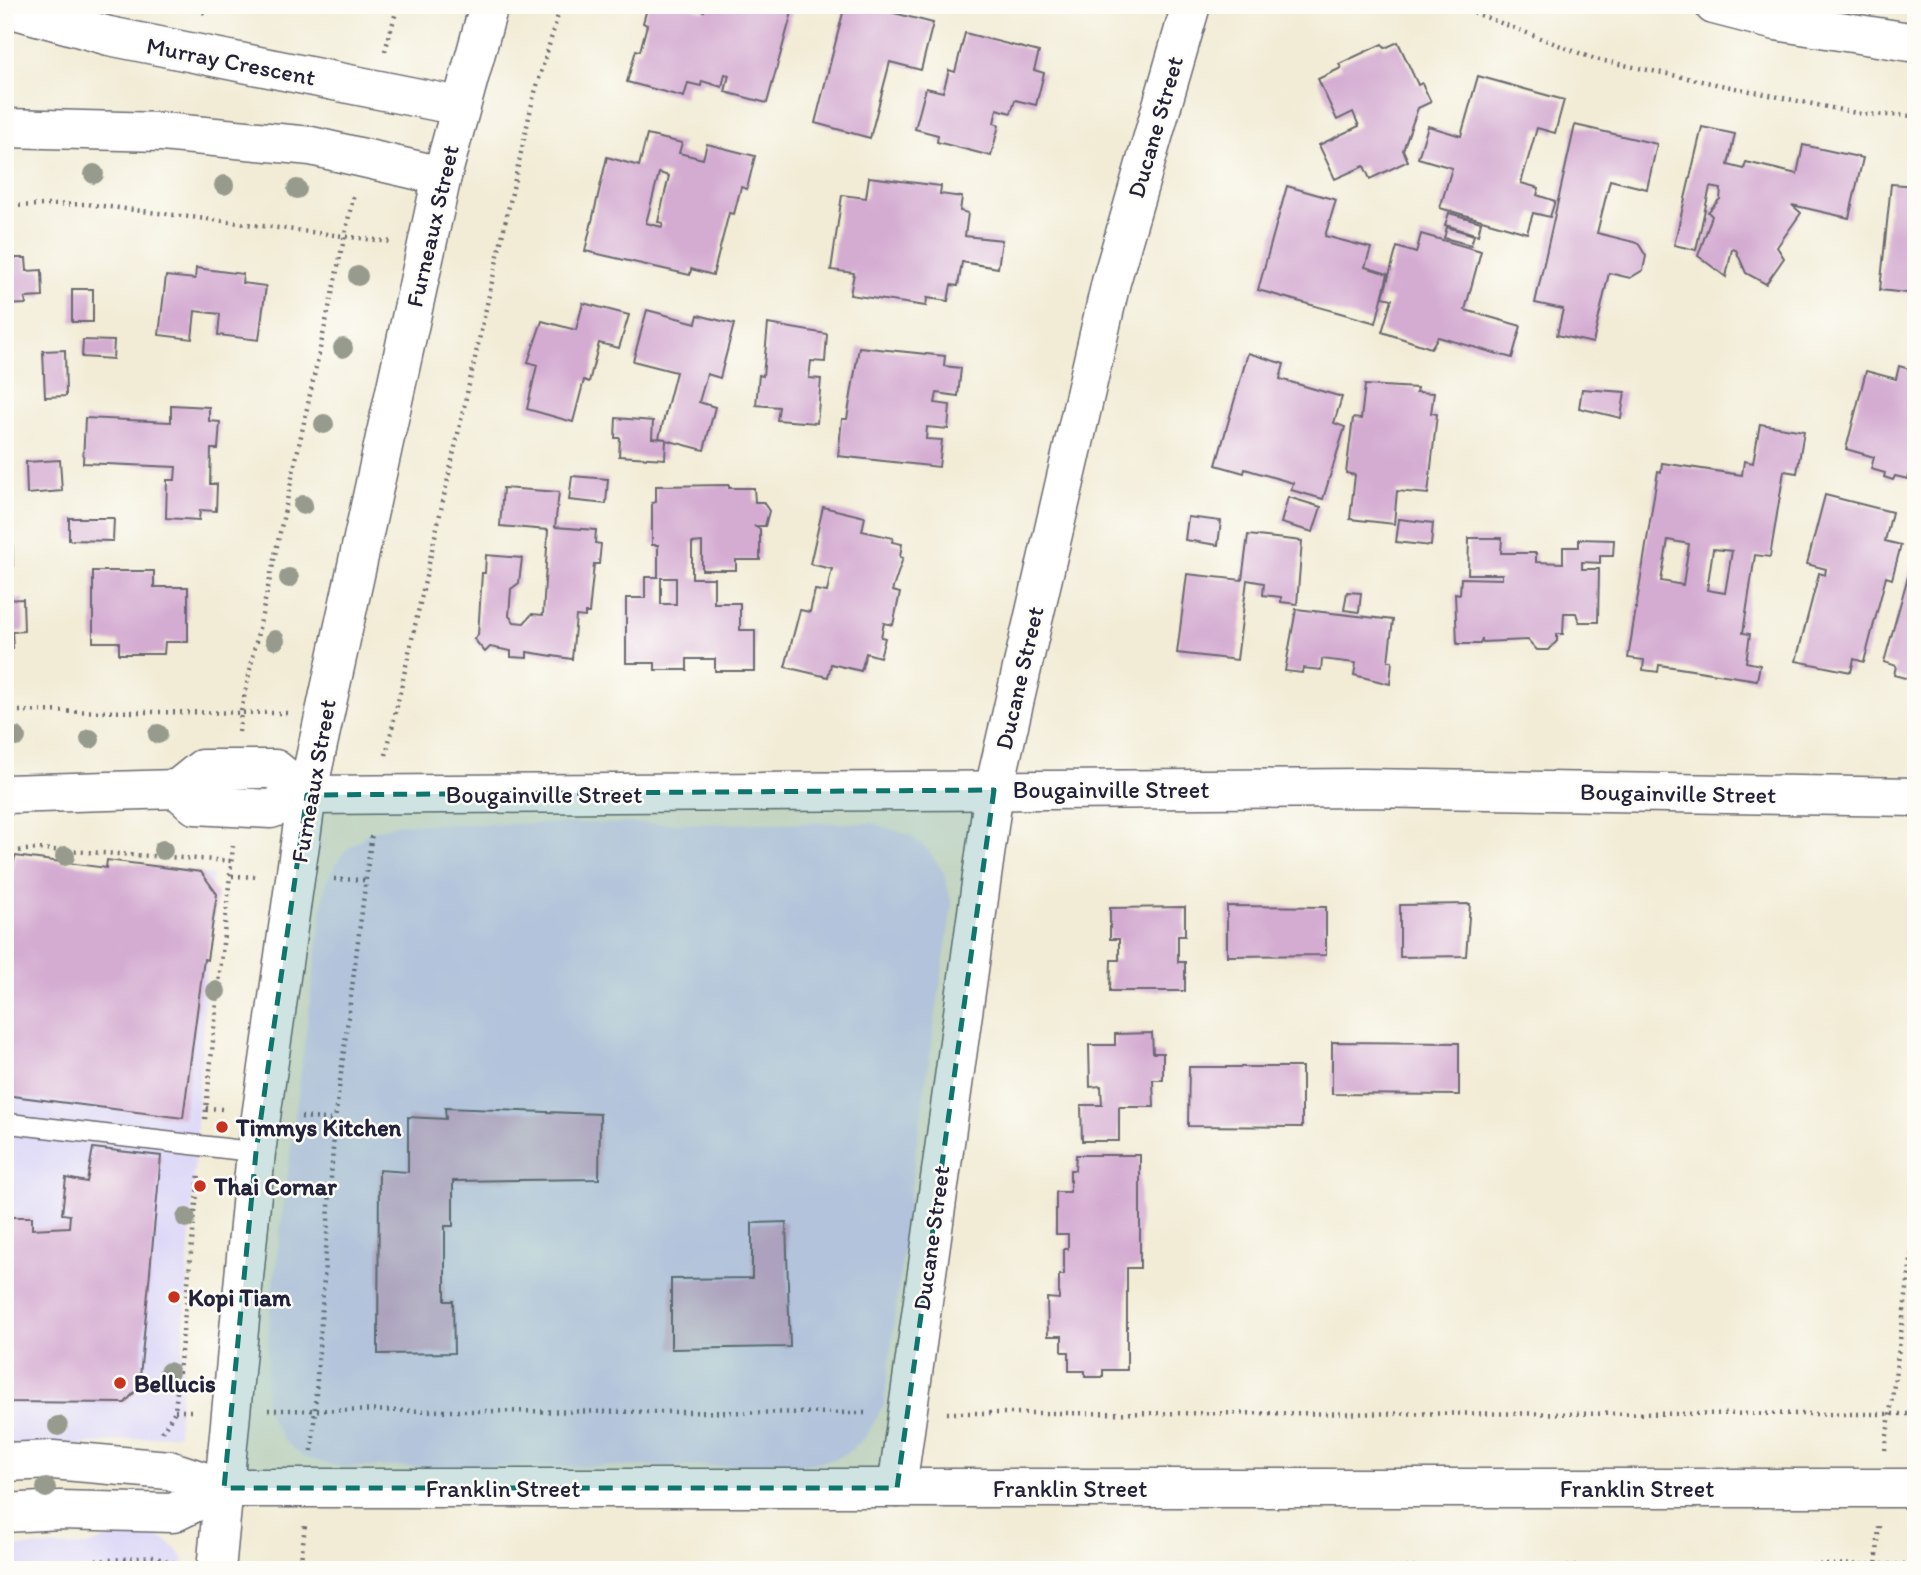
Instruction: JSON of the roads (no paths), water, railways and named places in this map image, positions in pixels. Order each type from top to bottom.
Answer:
[{"type":"street","name":"Furneaux Street","points":[[216,1570],[256,1152],[307,794],[442,176],[459,106],[489,5]]},
{"type":"street","name":"Ducane Street","points":[[897,1488],[994,790],[1111,282],[1191,5]]},
{"type":"street","points":[[1714,5],[1776,21],[1916,43]]},
{"type":"street","name":"Murray Crescent","points":[[5,7],[108,36],[459,106]]},
{"type":"street","points":[[5,128],[162,132],[311,146],[442,176]]},
{"type":"street","points":[[5,794],[177,789],[202,769],[275,769],[307,794]]},
{"type":"street","name":"Bougainville Street","points":[[307,794],[1363,788],[1916,797]]},
{"type":"street","name":"Franklin Street","points":[[5,1462],[53,1460],[169,1470],[223,1488],[1898,1488]]},
{"type":"street","name":"Franklin Street","points":[[5,1513],[60,1510],[173,1513],[223,1488]]},
{"type":"lane","points":[[5,1123],[256,1152]]},
{"type":"place","name":"Timmys Kitchen","points":[[222,1127]]},
{"type":"place","name":"Thai Cornar","points":[[200,1186]]},
{"type":"place","name":"Kopi Tiam","points":[[174,1297]]},
{"type":"place","name":"Bellucis","points":[[120,1383]]}]
